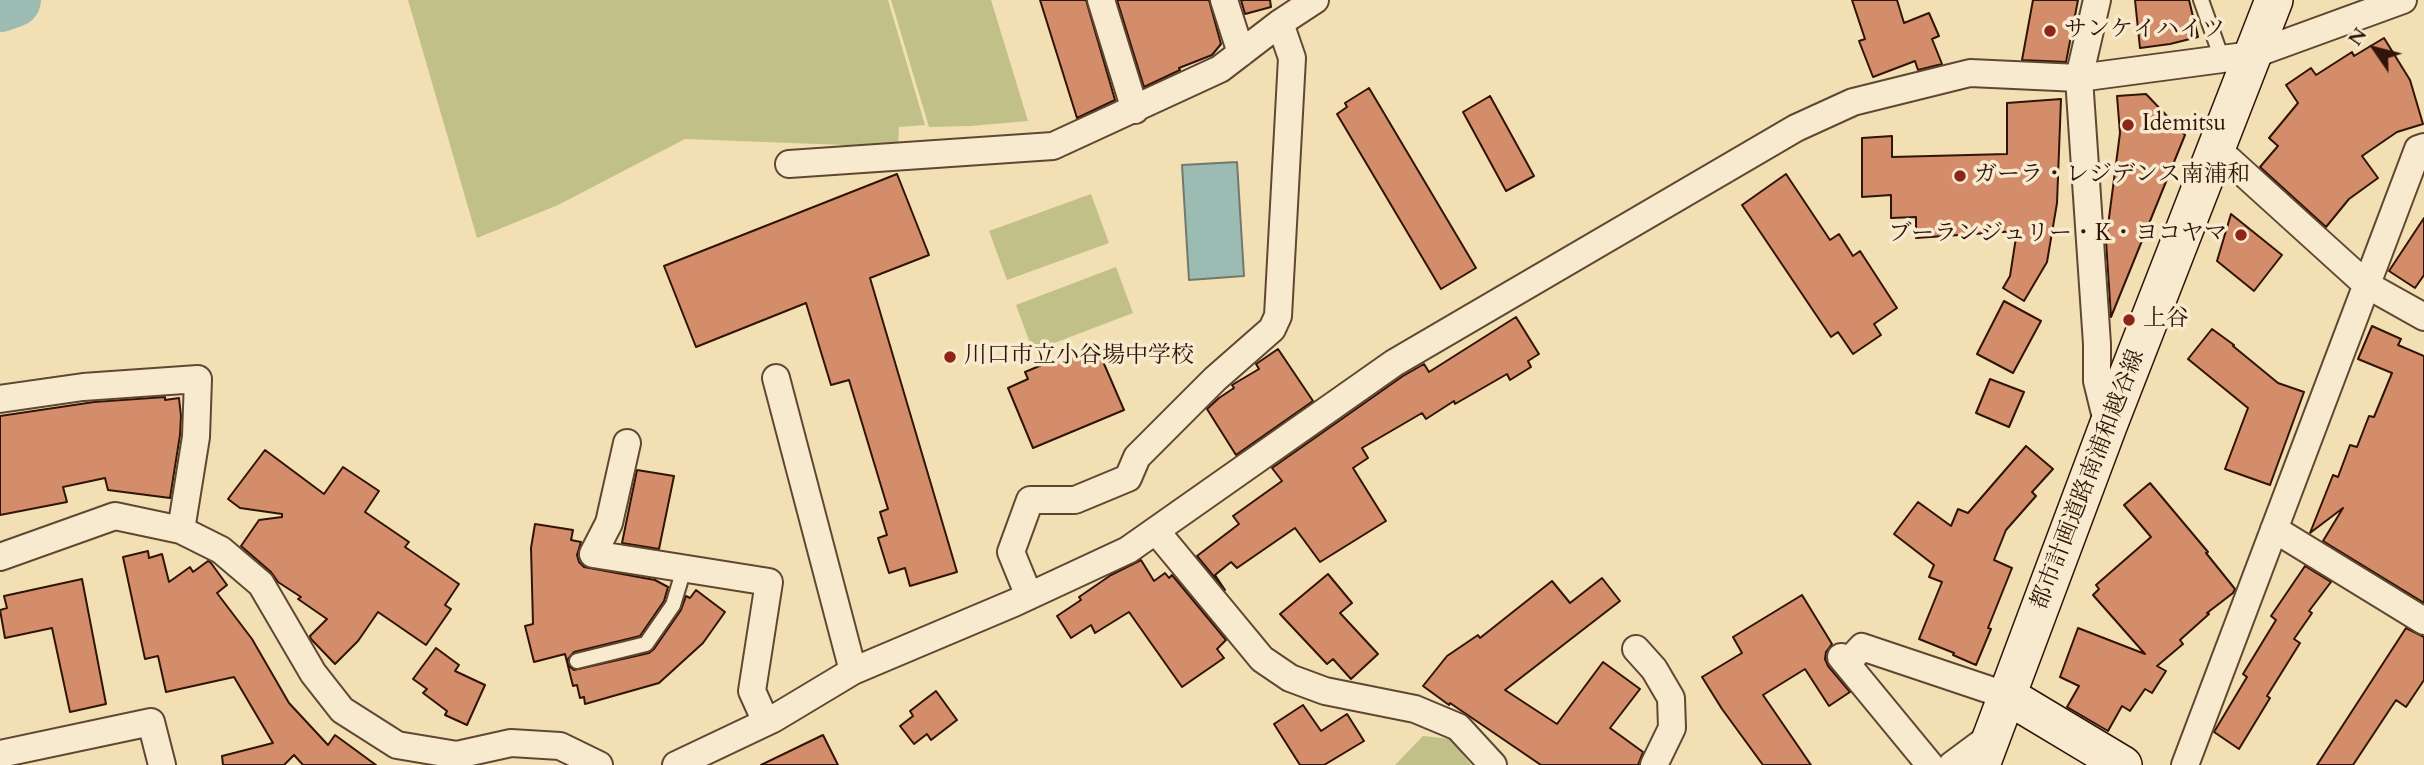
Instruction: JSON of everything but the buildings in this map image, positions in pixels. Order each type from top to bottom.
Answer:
[{"type":"street","points":[[1101,0],[1135,110]]},
{"type":"street","points":[[1224,0],[1241,53]]},
{"type":"street","points":[[789,164],[1053,146],[1220,69],[1315,0]]},
{"type":"street","points":[[2097,0],[2079,78],[2097,344],[2097,381],[2108,426]]},
{"type":"street","name":"都市計画道路南浦和越谷線","points":[[1986,751],[2108,426],[2217,149],[2237,57],[2274,0]]},
{"type":"street","points":[[676,765],[766,722],[853,671],[1029,596],[1128,550],[1394,363],[1797,128],[1853,102],[1970,74],[2079,78],[2237,57],[2403,0]]},
{"type":"street","points":[[1029,596],[1011,552],[1030,500],[1074,500],[1128,478],[1137,457],[1215,379],[1272,330],[1278,316],[1292,58],[1280,23]]},
{"type":"street","points":[[2185,765],[2418,149],[2424,147]]},
{"type":"street","points":[[2217,149],[2367,285],[2424,317]]},
{"type":"street","points":[[776,378],[853,671]]},
{"type":"street","points":[[0,399],[83,387],[198,379],[196,437],[181,530]]},
{"type":"street","points":[[627,443],[609,523],[593,554],[769,582],[752,691],[766,722]]},
{"type":"street","points":[[1,555],[116,516],[181,530],[221,550],[261,584],[313,673],[342,710],[397,745],[457,755],[511,743],[560,746],[599,765]]},
{"type":"street","points":[[2274,529],[2424,621]]},
{"type":"street","points":[[1156,531],[1262,659],[1290,678],[1325,691],[1415,709],[1458,727],[1493,765]]},
{"type":"street","points":[[1930,765],[1844,660],[1862,647],[2008,696],[2123,765]]},
{"type":"street","points":[[1636,649],[1654,669],[1671,698],[1672,728],[1654,765]]},
{"type":"street","points":[[0,754],[151,722],[162,765]]},
{"type":"street","points":[[1952,765],[1986,751]]},
{"type":"lane","points":[[2201,0],[2237,57]]},
{"type":"lane","points":[[577,661],[646,643],[673,605],[684,569]]},
{"type":"shaded area","points":[[408,0],[888,0],[925,125],[899,127],[898,147],[685,139],[558,205],[477,238]]},
{"type":"shaded area","points":[[891,0],[991,0],[1028,121],[929,127]]},
{"type":"shaded area","points":[[1091,194],[1109,243],[1007,280],[989,231]]},
{"type":"shaded area","points":[[1116,267],[1133,313],[1033,351],[1016,305]]},
{"type":"shaded area","points":[[1423,736],[1451,739],[1471,765],[1395,765]]},
{"type":"water","points":[[1237,162],[1244,276],[1189,280],[1182,165]]},
{"type":"waterway","points":[[0,5],[14,0]]},
{"type":"place","name":"サンケイハイツ","points":[[2050,31]]},
{"type":"place","name":"Idemitsu","points":[[2128,125]]},
{"type":"place","name":"ガーラ・レジデンス南浦和","points":[[1960,176]]},
{"type":"place","name":"ブーランジュリー・K・ヨコヤマ","points":[[2241,235]]},
{"type":"place","name":"上谷","points":[[2129,320]]},
{"type":"place","name":"川口市立小谷場中学校","points":[[950,357]]}]
